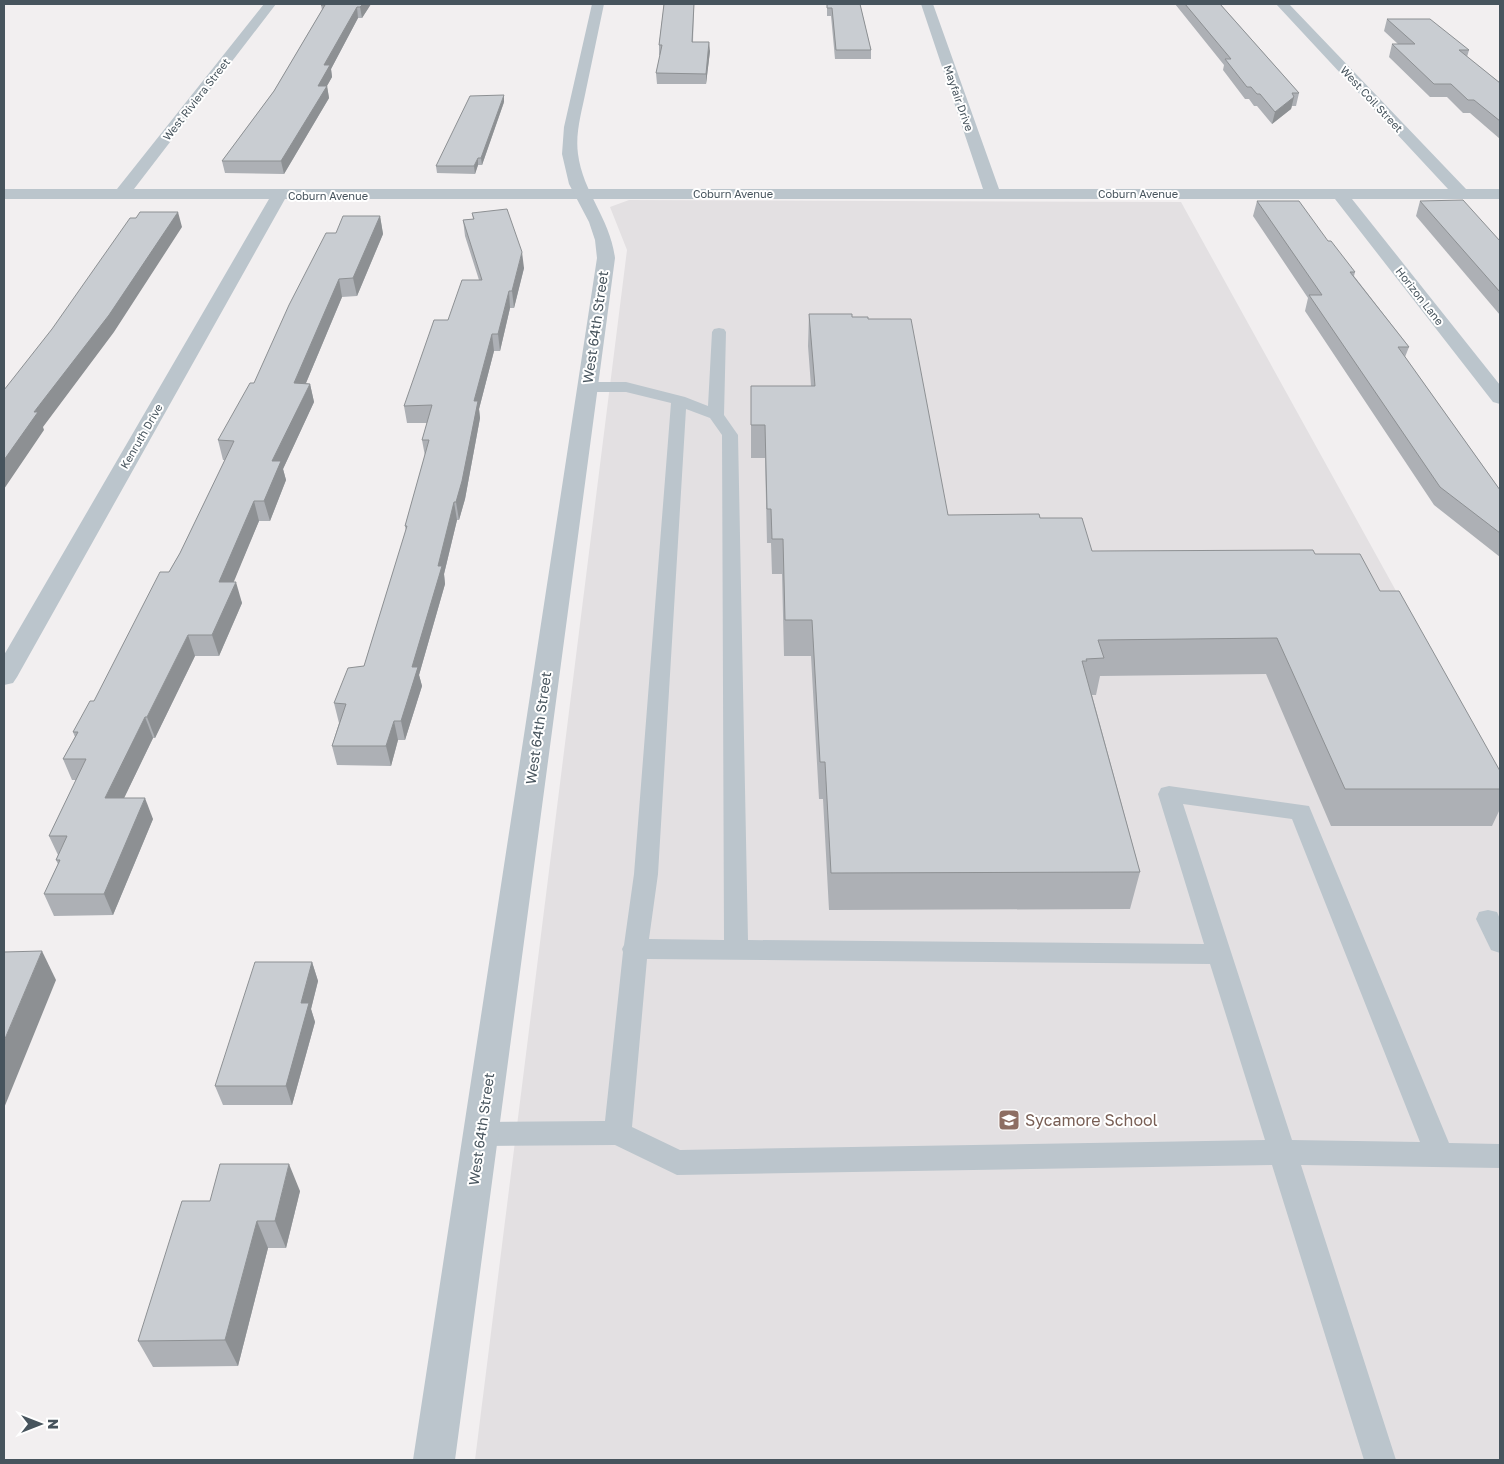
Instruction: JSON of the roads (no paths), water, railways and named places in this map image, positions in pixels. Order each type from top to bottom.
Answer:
[{"type":"street","name":"West Riviera Street","points":[[122,194],[270,4]]},
{"type":"street","name":"West 64th Street","points":[[434,1460],[606,258],[604,240],[597,222],[577,184],[569,145],[598,4]]},
{"type":"street","name":"Mayfair Drive","points":[[927,4],[992,193]]},
{"type":"street","name":"West Coil Street","points":[[1282,4],[1462,194]]},
{"type":"street","name":"Coburn Avenue","points":[[4,194],[582,196],[627,193],[1500,194]]},
{"type":"street","name":"Horizon Lane","points":[[1340,194],[1500,398]]},
{"type":"street","name":"Kenruth Drive","points":[[4,677],[279,195]]},
{"type":"street","points":[[1476,367],[1500,366]]},
{"type":"lane","points":[[718,332],[716,414],[730,435],[736,950]]},
{"type":"lane","points":[[587,387],[626,387],[679,400],[716,414]]},
{"type":"lane","points":[[618,1134],[624,1045],[634,949],[646,874],[679,400]]},
{"type":"lane","points":[[1380,1460],[1169,794],[1301,812],[1440,1156]]},
{"type":"lane","points":[[1488,919],[1500,943]]},
{"type":"lane","points":[[634,949],[1219,954]]},
{"type":"lane","points":[[480,1134],[618,1134],[678,1163],[1283,1152],[1500,1156]]},
{"type":"place","name":"Sycamore School","points":[[1009,1120]]}]
